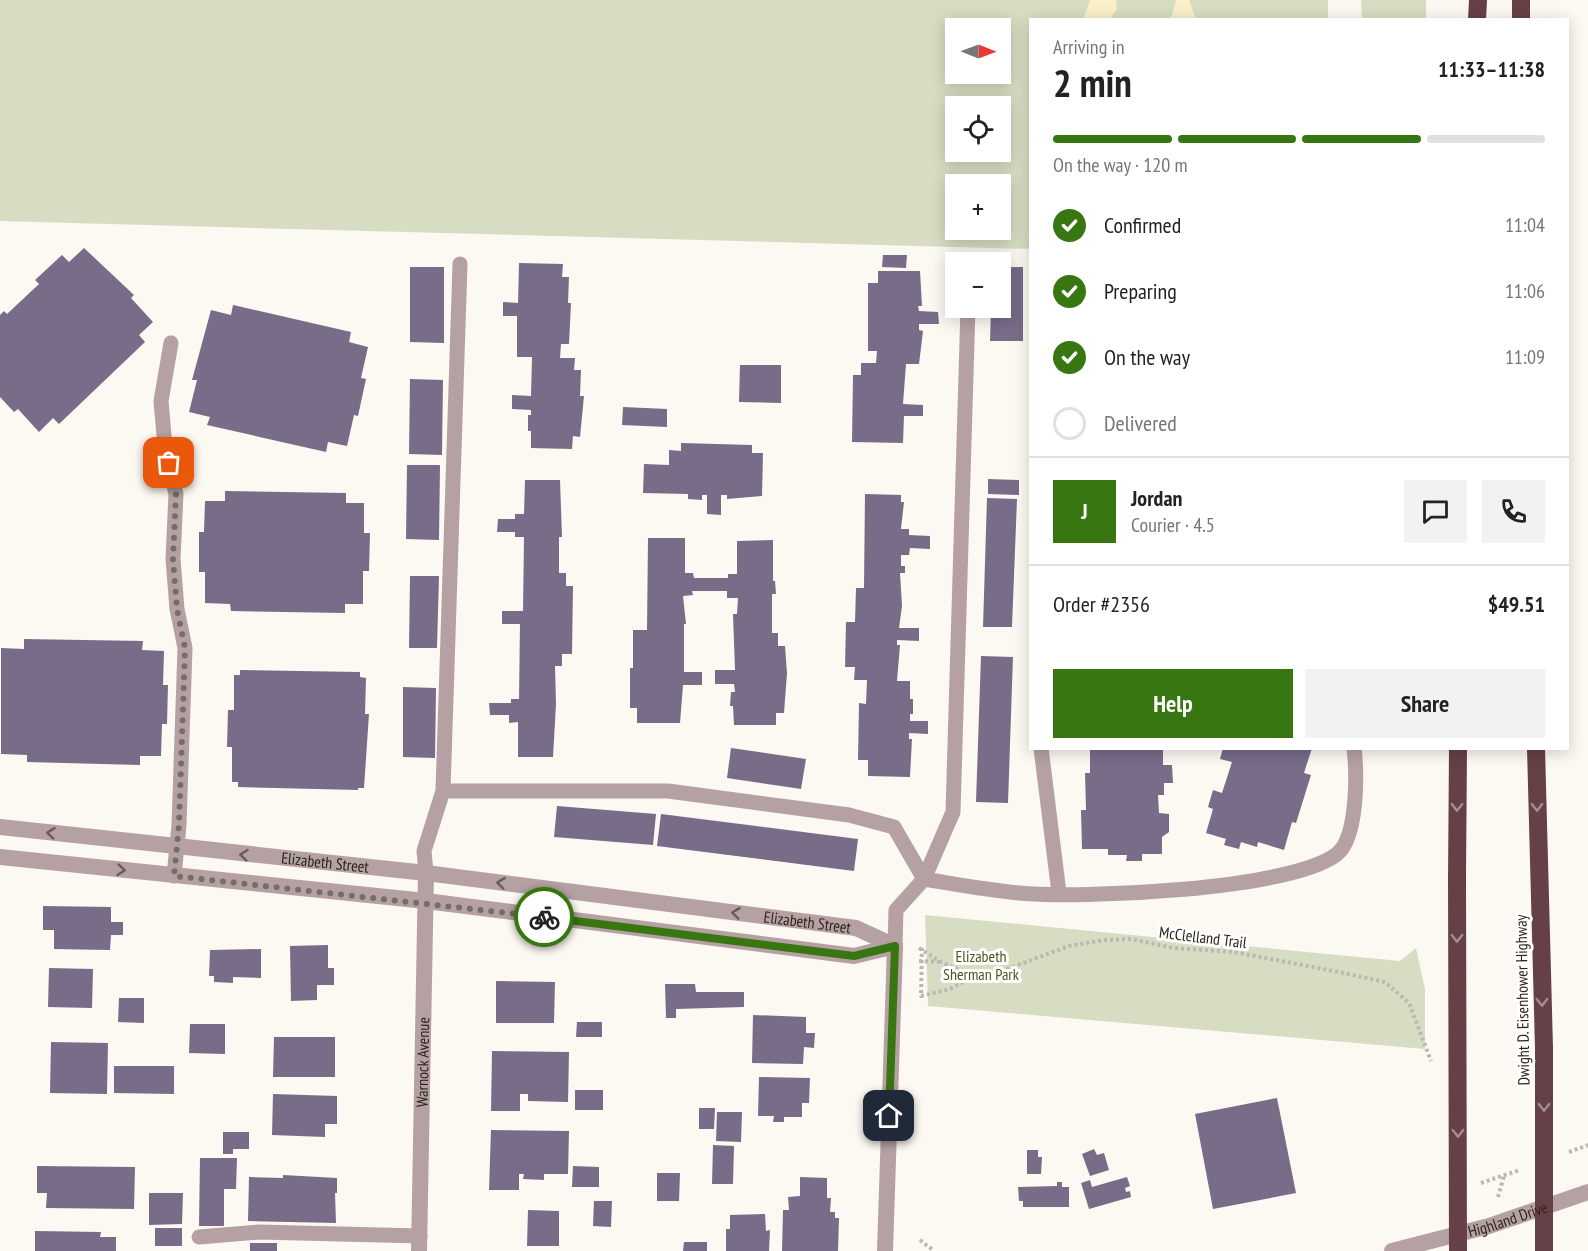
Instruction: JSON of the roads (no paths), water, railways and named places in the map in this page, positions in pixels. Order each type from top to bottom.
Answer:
[{"type":"highway","points":[[1477,18],[1478,0]]},
{"type":"highway","points":[[1521,0],[1521,18]]},
{"type":"highway","points":[[1458,750],[1458,1251]]},
{"type":"highway","name":"Dwight D. Eisenhower Highway","points":[[1536,750],[1544,1048],[1545,1251]]},
{"type":"street","name":"Elizabeth Street","points":[[0,828],[426,873],[855,928],[895,946]]},
{"type":"street","name":"Elizabeth Street","points":[[0,857],[426,902],[854,956],[895,946]]},
{"type":"street","name":"Warnock Avenue","points":[[419,1244],[426,873]]},
{"type":"street","points":[[885,1251],[895,946]]},
{"type":"street","name":"Highland Drive","points":[[1392,1251],[1489,1226],[1588,1192]]},
{"type":"lane","points":[[426,873],[424,851],[443,791],[460,264]]},
{"type":"lane","points":[[895,946],[896,910],[924,879],[953,812],[968,318]]},
{"type":"lane","points":[[171,343],[161,401],[165,447],[176,494],[173,559],[177,609],[185,648],[174,876]]},
{"type":"lane","points":[[1041,750],[1059,893]]},
{"type":"lane","points":[[924,879],[1020,893],[1114,894],[1252,881],[1311,867],[1339,853],[1350,830],[1356,769],[1354,750]]},
{"type":"lane","points":[[443,791],[668,791],[849,814],[894,827],[924,879]]},
{"type":"lane","points":[[199,1237],[259,1232],[419,1244]]},
{"type":"park label","name":"Elizabeth Sherman Park","points":[[981,965]]}]
